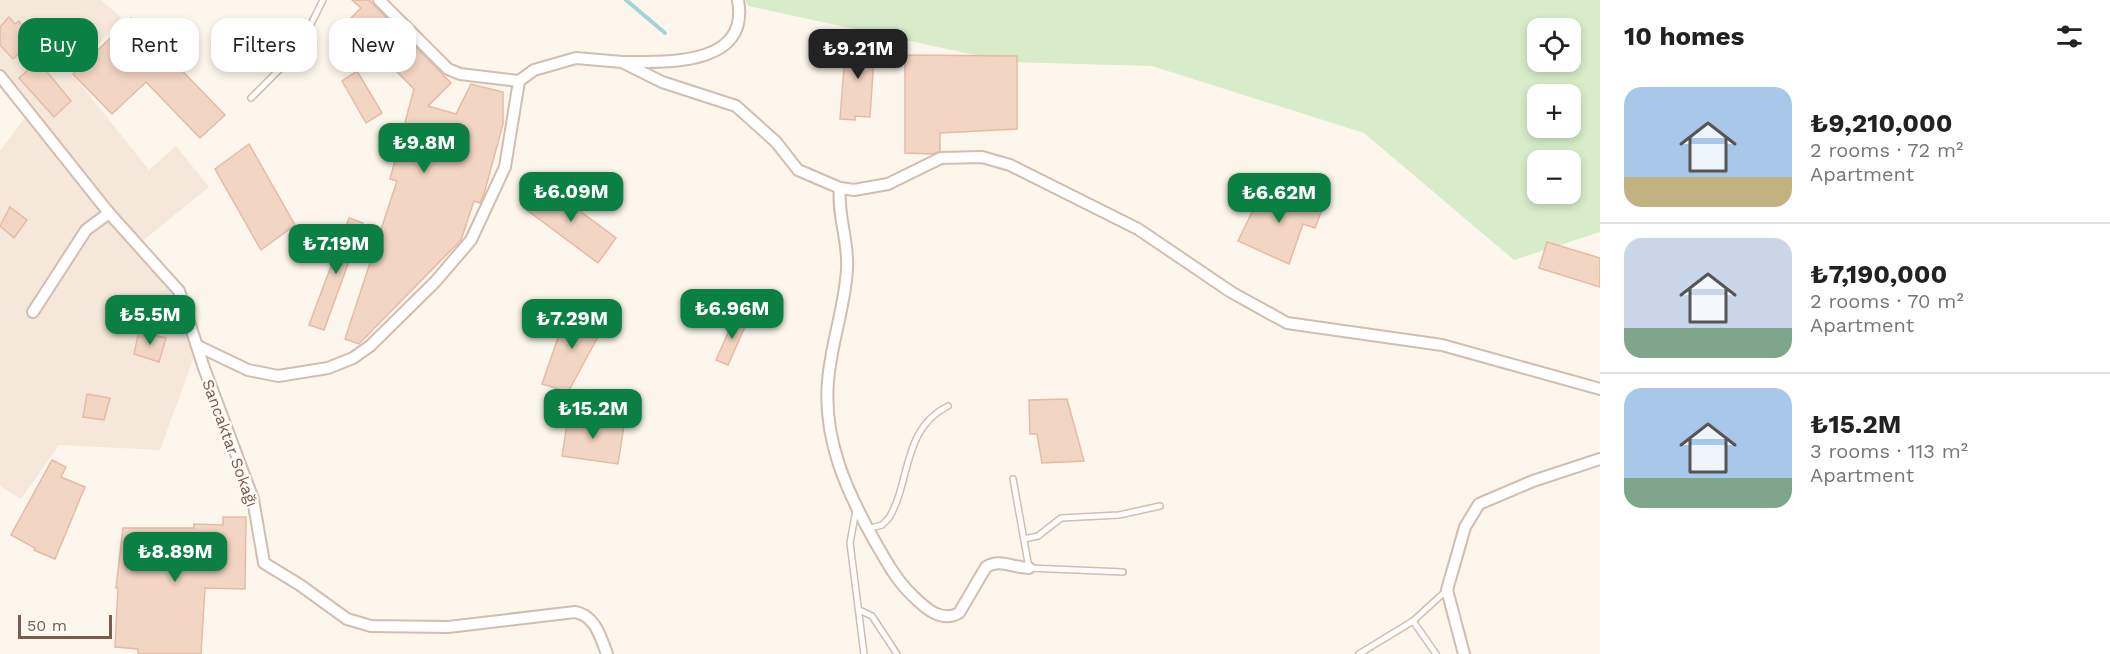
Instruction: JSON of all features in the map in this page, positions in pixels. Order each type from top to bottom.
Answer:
[{"type":"street","points":[[379,0],[448,69],[460,74],[519,81],[534,70],[576,58],[659,62],[705,57],[728,43],[741,15],[738,0]]},
{"type":"street","points":[[622,62],[662,82],[735,106],[776,142],[798,170],[840,188],[854,190],[888,184],[941,158],[982,157],[1021,170],[1138,229],[1231,292],[1287,323],[1442,345],[1600,389]]},
{"type":"street","name":"Sancaktar Sokağı","points":[[0,76],[109,213],[179,291],[204,368],[253,499],[264,563],[300,585],[338,614],[358,623],[371,626],[448,627],[571,611],[580,612],[593,622],[607,654]]},
{"type":"street","points":[[198,346],[248,369],[278,376],[310,373],[328,368],[353,358],[370,346],[435,282],[471,240],[505,167],[519,81]]},
{"type":"street","points":[[840,188],[839,202],[848,249],[848,268],[832,342],[827,408],[834,452],[856,509],[909,592],[925,608],[939,615],[953,616],[959,613],[986,567],[991,564],[998,562],[1029,568]]},
{"type":"street","points":[[33,312],[87,230],[109,213]]},
{"type":"street","points":[[1464,654],[1447,590],[1465,528],[1479,504],[1533,481],[1600,459]]},
{"type":"lane","points":[[251,98],[297,52],[323,0]]},
{"type":"lane","points":[[867,529],[882,525],[889,518],[916,437],[932,416],[948,406]]},
{"type":"lane","points":[[1013,479],[1029,568],[1123,572]]},
{"type":"lane","points":[[1024,539],[1038,536],[1061,518],[1119,515],[1160,506]]},
{"type":"lane","points":[[856,509],[850,543],[864,654]]},
{"type":"lane","points":[[1359,654],[1413,621],[1447,590]]},
{"type":"lane","points":[[860,610],[872,616],[897,654]]},
{"type":"lane","points":[[1413,621],[1437,654]]},
{"type":"shaded area","points":[[0,0],[101,0],[121,17],[110,18],[110,30],[98,45],[98,18],[18,18],[18,72],[75,72],[73,75],[149,170],[176,146],[209,187],[140,243],[175,291],[198,346],[160,450],[59,445],[21,499],[0,486],[0,151],[31,110],[0,72]]},
{"type":"green space","points":[[745,0],[1600,0],[1600,232],[1514,260],[1364,133],[1152,66],[1007,62],[748,6]]},
{"type":"building","points":[[352,0],[369,0],[387,18],[351,18],[361,8]]},
{"type":"building","points":[[9,17],[15,24],[18,22],[18,54],[13,59],[0,45],[0,27]]},
{"type":"building","points":[[110,38],[110,72],[183,72],[225,115],[200,138],[146,82],[112,114],[73,74],[75,72],[98,72],[98,50]]},
{"type":"building","points":[[846,40],[875,43],[870,117],[855,116],[855,120],[840,119]]},
{"type":"building","points":[[416,48],[451,83],[428,106],[456,114],[471,84],[503,92],[503,124],[484,194],[480,203],[474,201],[461,240],[359,344],[345,339],[397,181],[390,179],[414,89],[397,72],[416,72]]},
{"type":"building","points":[[905,55],[1017,56],[1017,129],[940,133],[940,151],[933,154],[905,153]]},
{"type":"building","points":[[26,72],[47,72],[71,101],[54,117],[19,78]]},
{"type":"building","points":[[358,72],[382,113],[366,123],[342,81]]},
{"type":"building","points":[[249,144],[295,225],[261,250],[215,169]]},
{"type":"building","points":[[541,182],[616,238],[598,263],[527,210],[536,197],[532,194]]},
{"type":"building","points":[[1266,187],[1323,207],[1315,228],[1303,224],[1289,264],[1238,241],[1254,208],[1258,210]]},
{"type":"building","points":[[10,207],[27,220],[14,238],[0,226]]},
{"type":"building","points":[[349,218],[363,223],[324,330],[309,325]]},
{"type":"building","points":[[1547,242],[1600,258],[1600,287],[1539,268]]},
{"type":"building","points":[[576,311],[606,322],[568,392],[542,384],[561,329]]},
{"type":"building","points":[[736,315],[748,320],[728,365],[716,360]]},
{"type":"building","points":[[139,331],[166,338],[159,362],[134,354]]},
{"type":"building","points":[[87,394],[110,398],[104,420],[83,417]]},
{"type":"building","points":[[1067,399],[1084,461],[1042,463],[1037,434],[1030,434],[1029,400]]},
{"type":"building","points":[[568,417],[624,425],[618,464],[562,456]]},
{"type":"building","points":[[52,460],[66,467],[61,477],[85,487],[55,559],[34,550],[35,548],[11,535]]},
{"type":"building","points":[[223,517],[246,517],[245,589],[205,588],[201,654],[138,654],[138,649],[115,647],[118,588],[116,588],[123,528],[194,528],[194,524],[223,525]]},
{"type":"waterway","points":[[626,0],[665,33]]}]
